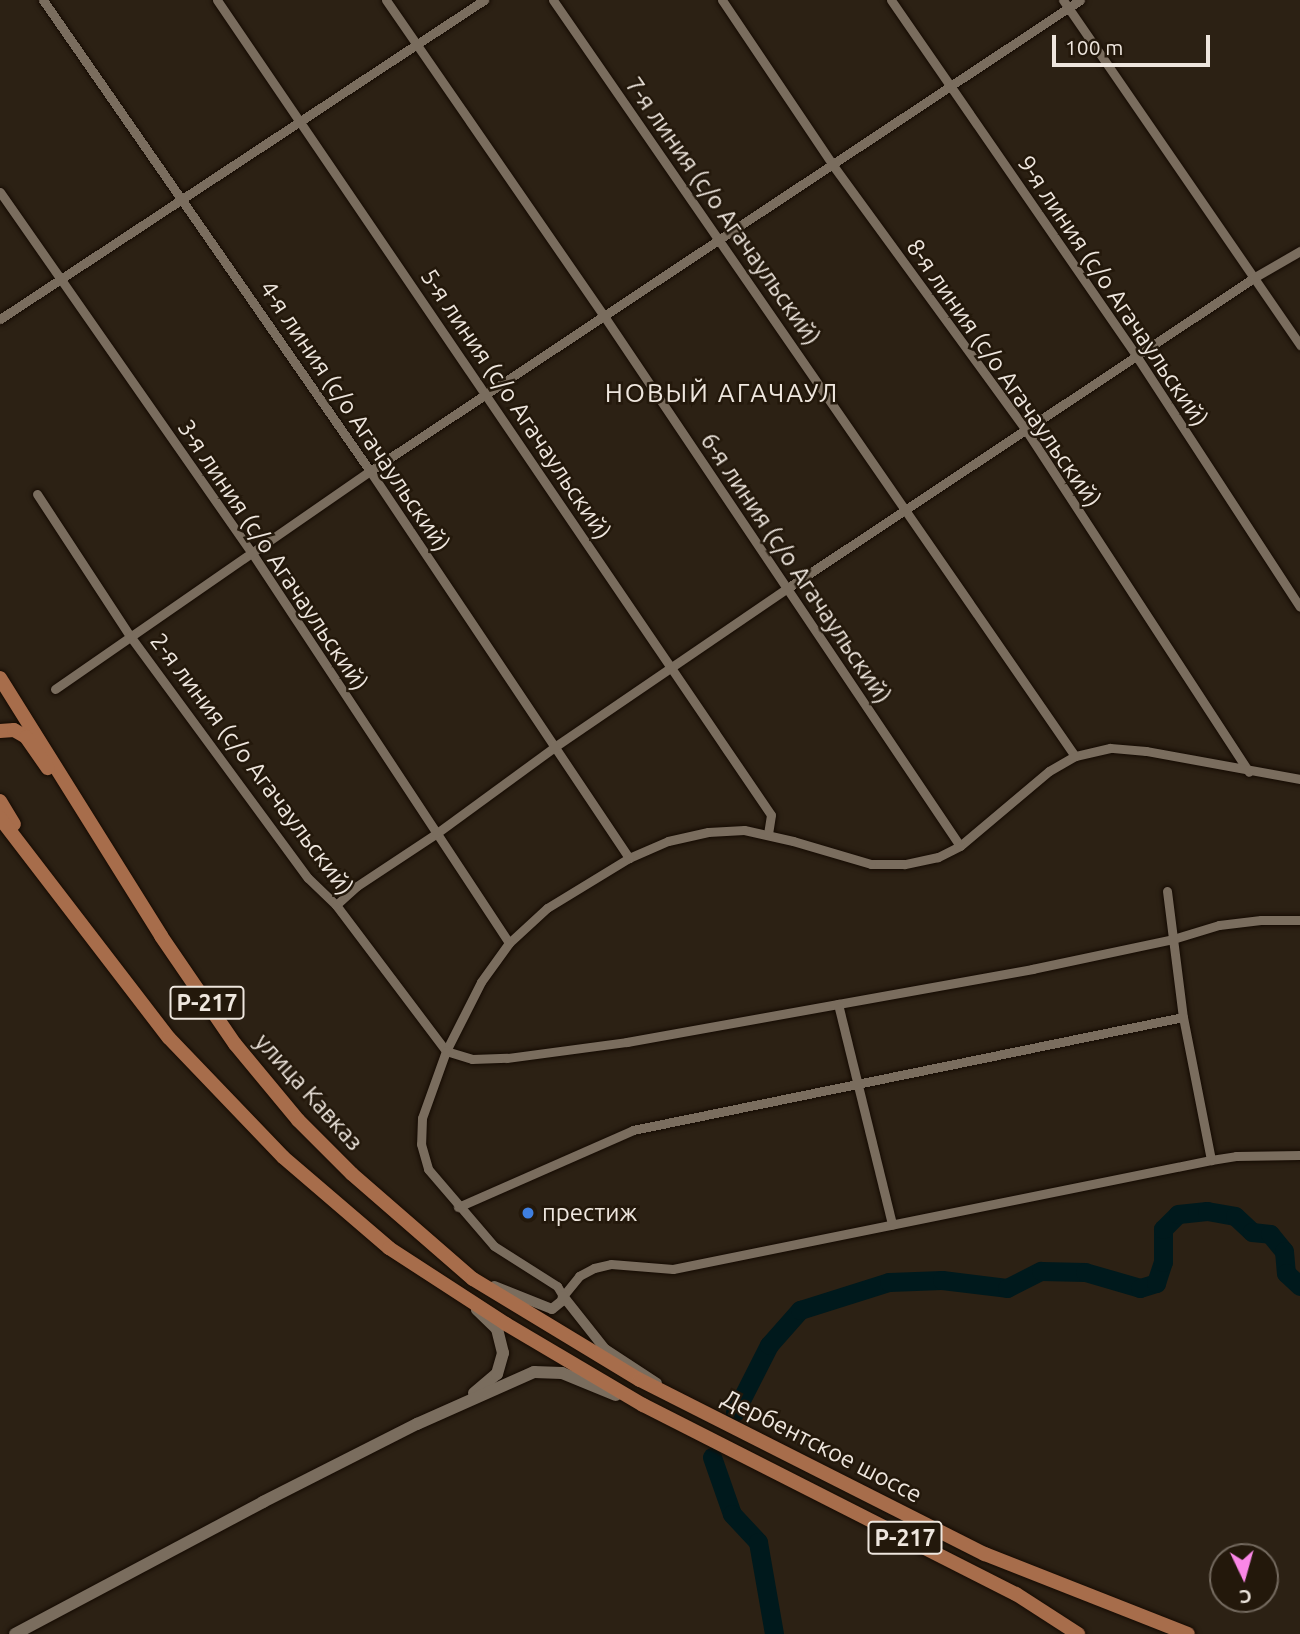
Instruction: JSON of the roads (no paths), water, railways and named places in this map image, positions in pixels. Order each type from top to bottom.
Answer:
[{"type":"highway","name":"улица Кавказ","points":[[0,678],[161,936],[235,1044],[298,1120],[352,1174],[473,1279],[559,1334]]},
{"type":"highway","points":[[0,731],[14,730],[26,737],[111,854]]},
{"type":"highway","points":[[0,801],[49,884]]},
{"type":"highway","points":[[0,818],[169,1038],[283,1157],[389,1248],[643,1405]]},
{"type":"highway","name":"Дербентское шоссе","points":[[559,1334],[683,1402],[985,1554],[1188,1634]]},
{"type":"highway","name":"Р-217","points":[[643,1405],[1016,1594],[1078,1634]]},
{"type":"main road","points":[[461,1294],[497,1329],[503,1353],[497,1374],[463,1402]]},
{"type":"main road","points":[[15,1634],[262,1502],[463,1402],[534,1372],[562,1373],[643,1405]]},
{"type":"street","name":"4-я линия (с/о Агачаульский)","points":[[43,0],[184,199],[370,471],[629,858]]},
{"type":"street","name":"5-я линия (с/о Агачаульский)","points":[[217,0],[487,393],[771,815],[768,835]]},
{"type":"street","name":"6-я линия (с/о Агачаульский)","points":[[386,0],[604,316],[960,846]]},
{"type":"street","points":[[0,319],[484,0]]},
{"type":"street","name":"7-я линия (с/о Агачаульский)","points":[[553,0],[1075,756]]},
{"type":"street","name":"8-я линия (с/о Агачаульский)","points":[[722,0],[832,164],[1026,430],[1249,772]]},
{"type":"street","name":"9-я линия (с/о Агачаульский)","points":[[891,0],[1137,357],[1300,607]]},
{"type":"street","points":[[55,688],[370,471],[950,86],[1066,4],[1080,0]]},
{"type":"street","points":[[1066,4],[1300,345]]},
{"type":"street","name":"3-я линия (с/о Агачаульский)","points":[[0,192],[252,553],[509,943]]},
{"type":"street","points":[[336,905],[357,886],[437,833],[553,748],[786,589],[1255,277],[1300,251]]},
{"type":"street","name":"2-я линия (с/о Агачаульский)","points":[[37,495],[130,636],[309,878],[336,905],[446,1051]]},
{"type":"street","points":[[683,1402],[605,1349],[557,1286],[494,1246],[428,1169],[421,1144],[422,1118],[446,1051],[481,982],[509,943],[547,908],[629,858],[668,841],[708,832],[744,830],[871,864],[927,860],[960,846],[1049,771],[1075,756],[1110,748],[1146,751],[1249,772],[1300,779]]},
{"type":"street","points":[[1167,891],[1183,1017],[1211,1160]]},
{"type":"street","points":[[446,1051],[472,1059],[507,1058],[627,1042],[1032,969],[1173,939],[1219,925],[1261,920],[1300,920]]},
{"type":"street","points":[[838,1004],[892,1224]]},
{"type":"street","points":[[458,1207],[633,1130],[1183,1017]]},
{"type":"street","points":[[473,1279],[552,1309],[562,1301],[579,1276],[594,1268],[611,1264],[673,1269],[1211,1160],[1236,1156],[1300,1155]]},
{"type":"waterway","points":[[735,1412],[769,1345],[800,1310],[889,1282],[942,1280],[1007,1288],[1041,1271],[1085,1272],[1140,1288],[1156,1283],[1163,1262],[1163,1229],[1178,1214],[1207,1211],[1235,1216],[1252,1232],[1270,1234],[1284,1251],[1286,1273],[1300,1286]]},
{"type":"waterway","points":[[712,1457],[732,1514],[758,1542],[774,1634]]},
{"type":"place","name":"престиж","points":[[528,1213]]},
{"type":"district","name":"НОВЫЙ АГАЧАУЛ","points":[[722,393]]}]
